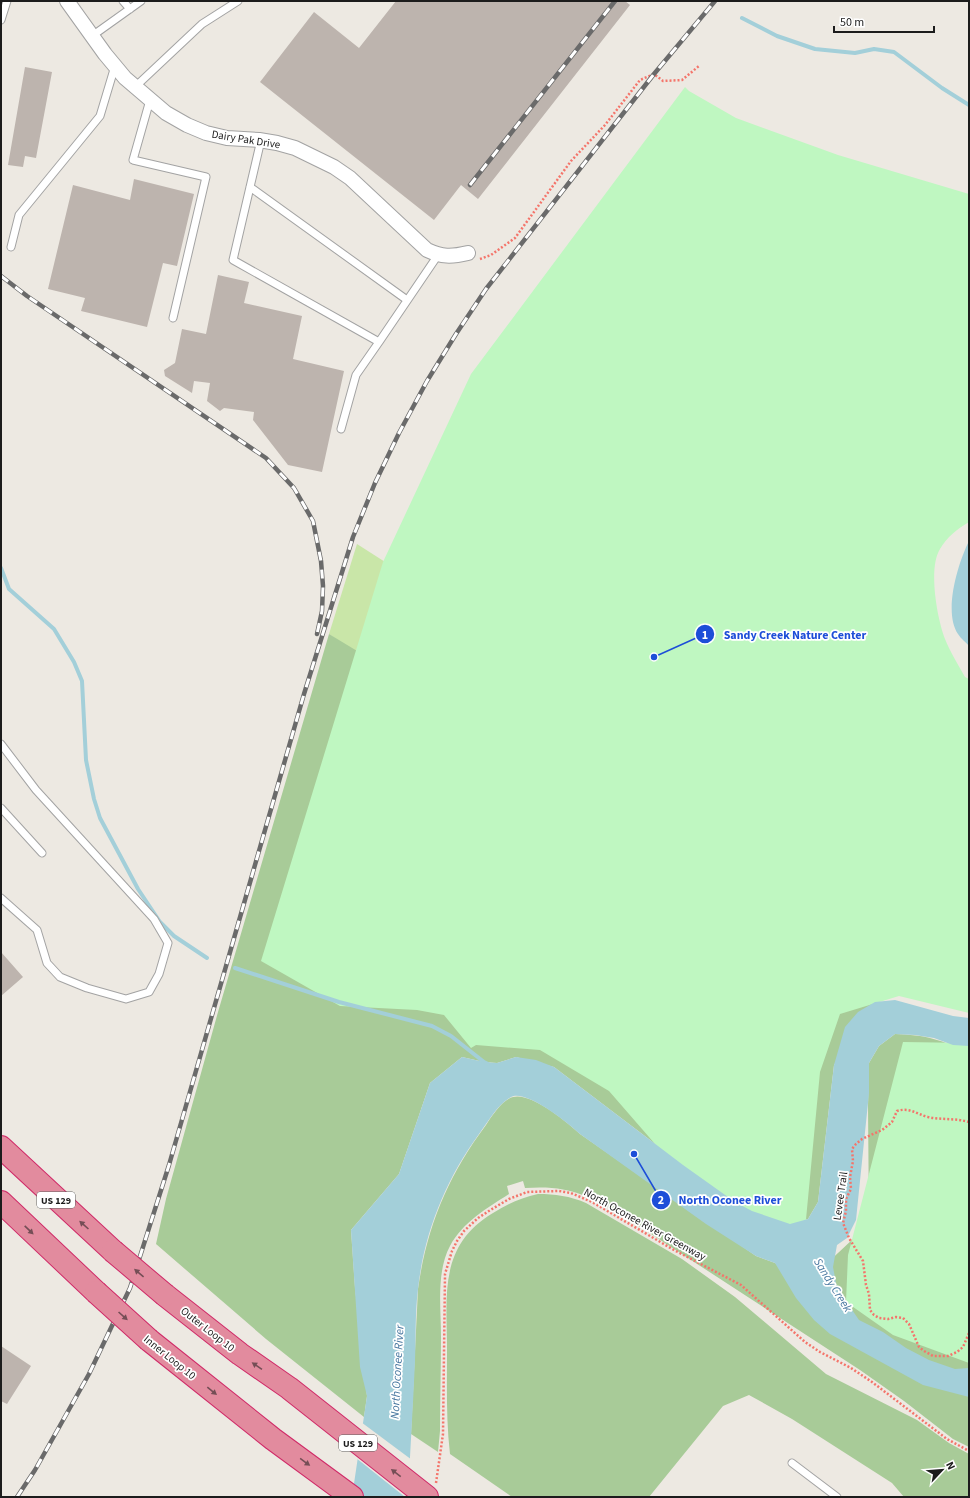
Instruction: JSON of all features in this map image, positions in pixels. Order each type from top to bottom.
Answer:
[{"type":"highway","name":"Outer Loop 10","points":[[1,1147],[113,1251],[165,1295],[240,1354],[289,1388],[431,1494]]},
{"type":"highway","name":"Inner Loop 10","points":[[1,1202],[149,1340],[273,1439],[352,1497]]},
{"type":"street","name":"Dairy Pak Drive","points":[[67,1],[125,78],[166,113],[187,125],[206,133],[228,138],[261,140],[295,148],[334,167],[350,178],[426,250],[438,255],[454,256],[468,253]]},
{"type":"lane","points":[[1,20],[7,1]]},
{"type":"lane","points":[[123,1],[130,9]]},
{"type":"lane","points":[[92,36],[141,1]]},
{"type":"lane","points":[[134,87],[202,24],[238,1]]},
{"type":"lane","points":[[11,247],[19,215],[100,116],[115,66]]},
{"type":"lane","points":[[150,100],[133,160],[206,177],[173,318]]},
{"type":"lane","points":[[261,140],[233,260],[379,342]]},
{"type":"lane","points":[[250,187],[407,300]]},
{"type":"lane","points":[[341,430],[356,375],[438,255]]},
{"type":"lane","points":[[1,744],[36,790],[154,919],[168,943],[159,974],[149,992],[126,999],[87,988],[60,977],[47,963],[37,930],[1,898]]},
{"type":"lane","points":[[1,808],[42,853]]},
{"type":"lane","points":[[792,1463],[837,1497]]},
{"type":"path","points":[[468,253],[479,260],[491,255],[515,238],[571,161],[605,124],[640,80],[654,74],[663,81],[682,80],[698,66]]},
{"type":"path","name":"Levee Trail","points":[[969,1122],[955,1119],[928,1117],[912,1110],[903,1109],[898,1111],[892,1122],[882,1130],[862,1139],[852,1149],[853,1161],[850,1177],[851,1189],[846,1199],[846,1210],[843,1223],[849,1238],[863,1261],[866,1285],[869,1294],[870,1310],[874,1315],[879,1318],[888,1319],[896,1317],[903,1318],[909,1324],[919,1347],[933,1356],[948,1356],[957,1352],[963,1347],[969,1333]]},
{"type":"path","name":"North Oconee River Greenway","points":[[431,1494],[443,1434],[445,1274],[452,1251],[464,1231],[478,1218],[509,1199],[527,1192],[559,1191],[571,1193],[592,1202],[674,1250],[732,1279],[753,1294],[804,1342],[851,1368],[872,1382],[947,1439],[969,1451]]},
{"type":"green space","points":[[685,87],[689,91],[736,118],[838,155],[969,194],[969,522],[960,527],[940,549],[936,557],[934,580],[939,619],[945,639],[965,677],[969,679],[969,1013],[899,996],[840,1014],[820,1072],[803,1251],[682,1175],[609,1091],[540,1050],[476,1045],[471,1048],[444,1015],[417,1010],[340,1006],[261,961],[383,562],[471,374]]},
{"type":"green space","points":[[357,544],[496,633],[478,741],[329,634]]},
{"type":"green space","points":[[329,634],[377,663],[875,1002],[834,1065],[818,1202],[808,1219],[790,1224],[683,1165],[554,1067],[516,1057],[497,1063],[484,1062],[462,1057],[430,1083],[399,1174],[351,1230],[355,1288],[367,1396],[364,1417],[266,1339],[156,1244],[166,1199],[218,1012]]},
{"type":"green space","points":[[895,1034],[915,1035],[934,1039],[951,1045],[969,1055],[969,1447],[953,1439],[904,1401],[860,1370],[625,1217],[589,1197],[578,1193],[554,1188],[525,1188],[523,1181],[507,1186],[509,1194],[476,1216],[455,1237],[450,1246],[443,1267],[440,1290],[440,1431],[438,1452],[411,1434],[418,1289],[427,1244],[433,1223],[450,1183],[473,1144],[505,1101],[513,1097],[521,1097],[539,1103],[567,1122],[580,1134],[756,1256],[775,1263],[807,1282],[869,1224],[869,1063],[879,1046]]},
{"type":"green space","points":[[903,1042],[969,1043],[969,1363],[893,1335],[846,1302],[848,1255]]},
{"type":"green space","points":[[538,1194],[562,1196],[586,1203],[682,1259],[735,1297],[826,1374],[917,1420],[949,1443],[969,1454],[969,1497],[904,1497],[892,1483],[792,1419],[749,1395],[723,1406],[649,1497],[512,1497],[450,1454],[447,1416],[446,1310],[449,1273],[454,1256],[463,1241],[475,1226],[504,1207],[520,1199]]},
{"type":"water","points":[[969,541],[969,646],[958,634],[954,625],[952,601],[957,574]]},
{"type":"water","name":"Sandy Creek","points":[[895,1000],[953,1016],[969,1018],[969,1046],[953,1045],[934,1038],[895,1034],[879,1046],[869,1063],[869,1093],[856,1220],[847,1238],[837,1245],[833,1267],[837,1288],[859,1320],[883,1332],[906,1348],[929,1360],[955,1369],[969,1368],[969,1397],[923,1385],[830,1334],[814,1320],[796,1298],[775,1263],[756,1256],[706,1224],[580,1134],[547,1108],[526,1098],[518,1096],[511,1097],[501,1104],[489,1119],[456,1169],[438,1207],[425,1247],[416,1307],[415,1361],[408,1497],[352,1497],[367,1396],[360,1367],[351,1230],[399,1174],[430,1083],[462,1057],[484,1062],[497,1063],[516,1057],[536,1060],[554,1067],[683,1165],[735,1202],[752,1211],[790,1224],[808,1219],[818,1202],[834,1065],[845,1027],[858,1012],[875,1002]]},
{"type":"pier","points":[[361,1422],[412,1460],[410,1497],[405,1497],[356,1458]]},
{"type":"building","points":[[396,1],[625,1],[630,5],[478,199],[461,185],[434,220],[260,82],[314,12],[359,48]]},
{"type":"building","points":[[25,67],[52,72],[36,158],[25,156],[23,167],[8,165]]},
{"type":"building","points":[[134,179],[194,194],[177,266],[163,263],[147,327],[81,311],[85,298],[48,289],[73,185],[130,200]]},
{"type":"building","points":[[218,275],[249,282],[244,303],[302,316],[293,359],[344,371],[322,472],[288,465],[253,420],[254,412],[224,408],[220,411],[207,401],[210,383],[194,381],[192,393],[165,376],[164,370],[175,363],[182,329],[206,334]]},
{"type":"building","points":[[1,952],[23,977],[1,996]]},
{"type":"building","points":[[1,1346],[31,1366],[7,1404],[1,1401]]},
{"type":"waterway","points":[[742,18],[777,36],[815,49],[855,53],[874,49],[894,52],[942,88],[969,105]]},
{"type":"waterway","points":[[1,568],[9,589],[54,629],[74,662],[82,681],[86,760],[94,799],[100,818],[138,889],[160,922],[174,936],[207,958]]},
{"type":"waterway","points":[[235,968],[339,1002],[432,1026],[451,1036],[488,1064]]},
{"type":"railway","points":[[470,185],[615,1]]},
{"type":"railway","points":[[17,1497],[35,1470],[89,1374],[130,1288],[169,1165],[304,694],[353,537],[375,483],[399,433],[427,381],[486,289],[654,74],[715,1]]},
{"type":"railway","points":[[1,276],[27,296],[266,458],[294,488],[313,521],[321,561],[323,586],[322,611],[317,634]]},
{"type":"place","name":"Sandy Creek Nature Center","points":[[654,657]]},
{"type":"place","name":"North Oconee River","points":[[634,1154]]}]
